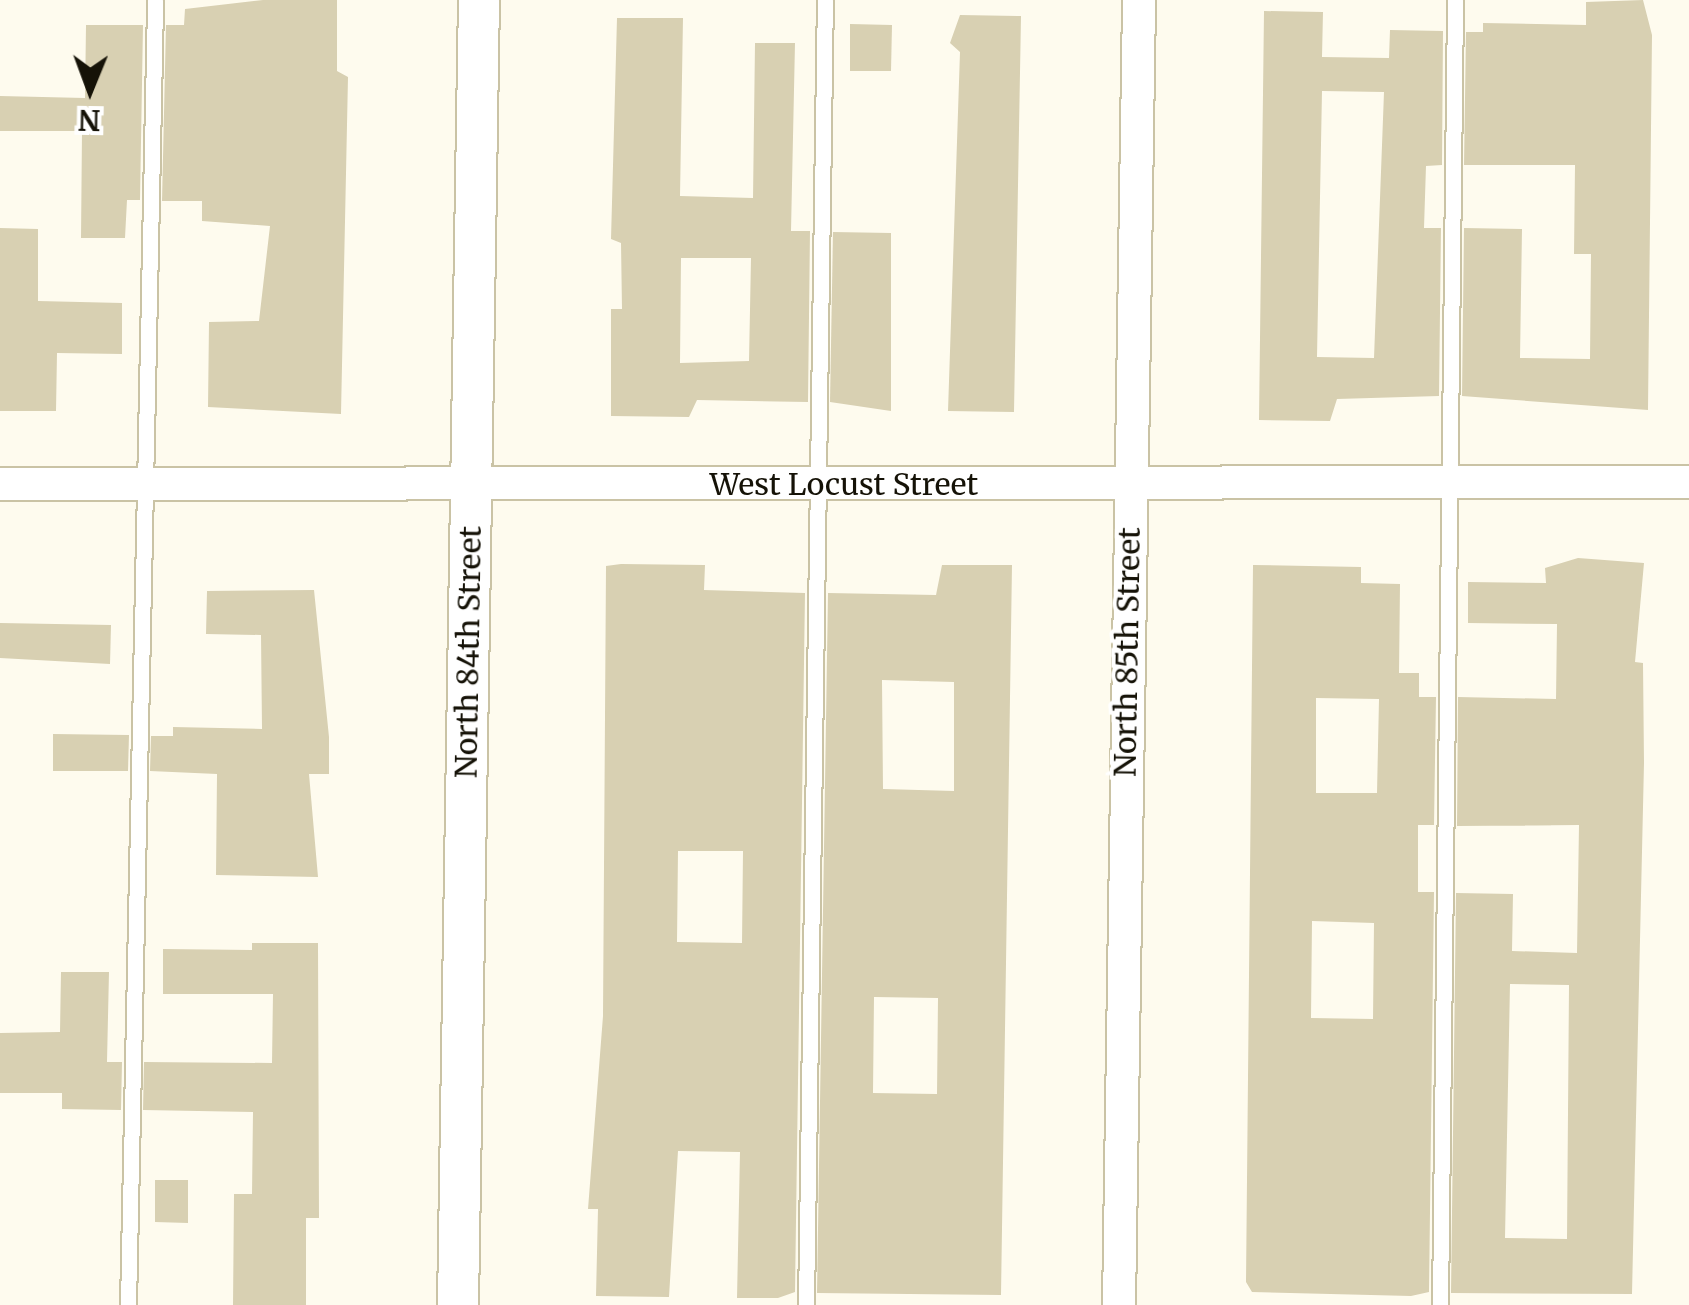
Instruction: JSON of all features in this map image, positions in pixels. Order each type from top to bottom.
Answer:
[{"type":"street","name":"North 84th Street","points":[[458,1305],[478,0]]},
{"type":"street","name":"North 85th Street","points":[[1119,1305],[1139,0]]},
{"type":"street","name":"West Locust Street","points":[[0,484],[1689,482]]},
{"type":"lane","points":[[128,1305],[155,0]]},
{"type":"lane","points":[[806,1305],[825,0]]},
{"type":"lane","points":[[1440,1305],[1453,482],[1455,0]]},
{"type":"building","points":[[263,0],[337,0],[337,71],[348,77],[341,414],[208,407],[209,322],[259,321],[270,226],[202,221],[202,201],[162,201],[166,25],[184,25],[185,9]]},
{"type":"building","points":[[1643,0],[1652,35],[1648,410],[1462,396],[1464,228],[1522,229],[1520,358],[1590,359],[1591,254],[1574,254],[1575,165],[1464,165],[1466,32],[1483,32],[1483,23],[1586,25],[1586,2]]},
{"type":"building","points":[[1264,11],[1323,12],[1322,57],[1389,58],[1390,30],[1443,31],[1442,165],[1426,166],[1424,228],[1441,228],[1439,396],[1337,399],[1330,421],[1259,420]],"holes":[[[1322,91],[1384,92],[1374,358],[1317,357]]]},
{"type":"building","points":[[960,15],[1021,16],[1014,412],[948,411],[960,52],[950,43]]},
{"type":"building","points":[[617,18],[683,18],[680,196],[753,198],[755,43],[795,43],[791,231],[810,231],[808,402],[697,400],[689,417],[611,416],[611,309],[622,309],[621,243],[611,239]],"holes":[[[681,258],[751,258],[749,361],[680,363]]]},
{"type":"building","points":[[850,24],[892,25],[891,71],[850,71]]},
{"type":"building","points":[[86,25],[143,25],[140,200],[127,200],[125,238],[81,238],[82,131],[0,131],[0,96],[85,98]]},
{"type":"building","points":[[0,228],[38,229],[38,301],[122,303],[122,354],[57,353],[56,411],[0,411]]},
{"type":"building","points":[[833,232],[891,233],[891,411],[830,402]]},
{"type":"building","points":[[1578,558],[1644,563],[1635,662],[1643,663],[1644,763],[1632,1294],[1451,1293],[1456,893],[1513,894],[1512,951],[1577,953],[1579,825],[1457,826],[1458,697],[1556,699],[1557,624],[1468,623],[1468,582],[1546,583],[1545,568]],"holes":[[[1510,984],[1569,985],[1567,1239],[1505,1238]]]},
{"type":"building","points":[[705,565],[704,590],[805,593],[795,1292],[778,1298],[737,1298],[740,1152],[678,1151],[669,1297],[596,1296],[598,1209],[588,1209],[603,1016],[606,566]],"holes":[[[678,851],[743,851],[742,943],[677,942]]]},
{"type":"building","points":[[942,565],[1012,565],[1001,1295],[817,1293],[828,593],[936,595]],"holes":[[[882,680],[954,682],[954,791],[883,789]],[[874,997],[938,998],[937,1094],[873,1093]]]},
{"type":"building","points":[[1253,565],[1361,567],[1361,583],[1400,584],[1399,673],[1419,673],[1419,697],[1436,697],[1434,825],[1418,825],[1418,892],[1434,892],[1429,1292],[1411,1296],[1252,1292],[1246,1282]],"holes":[[[1316,698],[1379,699],[1377,793],[1316,793]],[[1312,921],[1374,923],[1373,1019],[1311,1018]]]},
{"type":"building","points":[[314,590],[329,737],[329,774],[309,774],[318,877],[216,875],[217,774],[150,771],[151,736],[173,736],[173,727],[262,729],[261,635],[206,634],[207,591]]},
{"type":"building","points":[[0,623],[111,625],[110,664],[0,658]]},
{"type":"building","points":[[53,734],[129,735],[128,771],[53,771]]},
{"type":"building","points":[[252,943],[318,943],[319,1218],[306,1218],[306,1305],[233,1305],[234,1194],[252,1194],[253,1112],[143,1110],[144,1062],[272,1063],[273,994],[163,994],[163,949],[252,950]]},
{"type":"building","points":[[61,972],[109,972],[107,1062],[122,1062],[121,1110],[62,1109],[62,1093],[0,1093],[0,1033],[60,1032]]},
{"type":"building","points":[[155,1180],[188,1180],[188,1223],[155,1222]]}]
